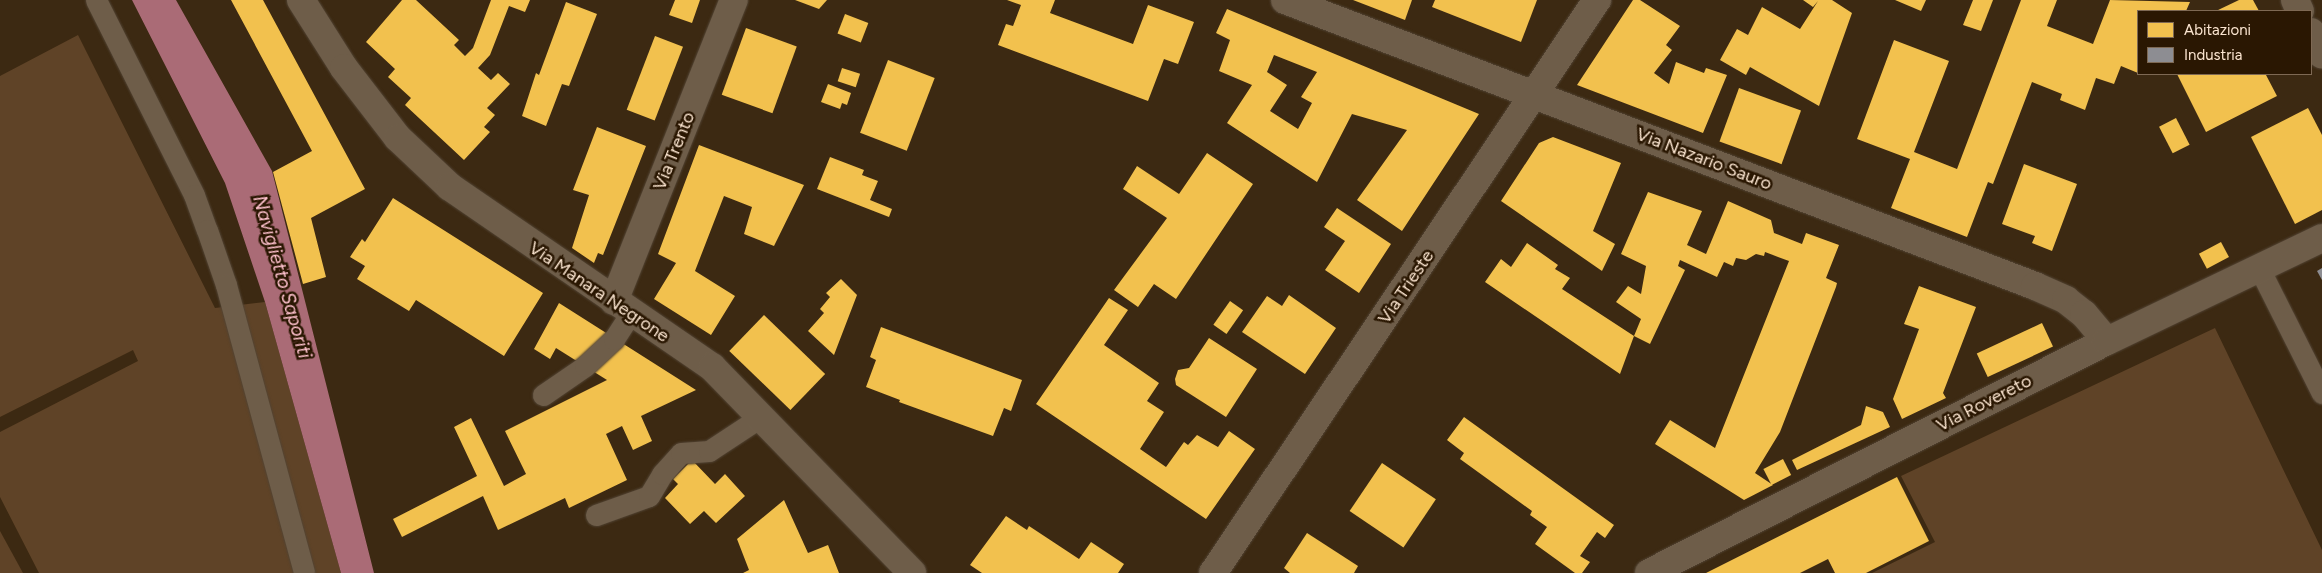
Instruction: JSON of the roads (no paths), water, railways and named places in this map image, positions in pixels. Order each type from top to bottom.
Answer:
[{"type":"street","name":"Via Manara Negrone","points":[[301,0],[344,68],[398,138],[450,187],[712,368],[912,573]]},
{"type":"street","name":"Via Trento","points":[[622,307],[734,0]]},
{"type":"street","name":"Via Nazario Sauro","points":[[1285,0],[1536,94],[2035,286],[2066,300],[2084,314],[2107,341]]},
{"type":"street","name":"Via Trieste","points":[[1213,573],[1536,94],[1597,0]]},
{"type":"street","points":[[2312,34],[2322,55]]},
{"type":"street","name":"Via Rovereto","points":[[1649,573],[2107,341],[2322,238]]},
{"type":"lane","points":[[96,0],[194,195],[207,230],[226,285],[304,573]]},
{"type":"lane","points":[[2259,268],[2322,393]]},
{"type":"lane","points":[[543,395],[585,366],[614,338],[622,307]]},
{"type":"lane","points":[[596,515],[649,496],[662,474],[681,453],[709,451],[759,418]]},
{"type":"water","name":"Naviglietto Saporiti","points":[[132,0],[176,0],[272,171],[374,573],[341,573],[265,302],[225,183]]}]
